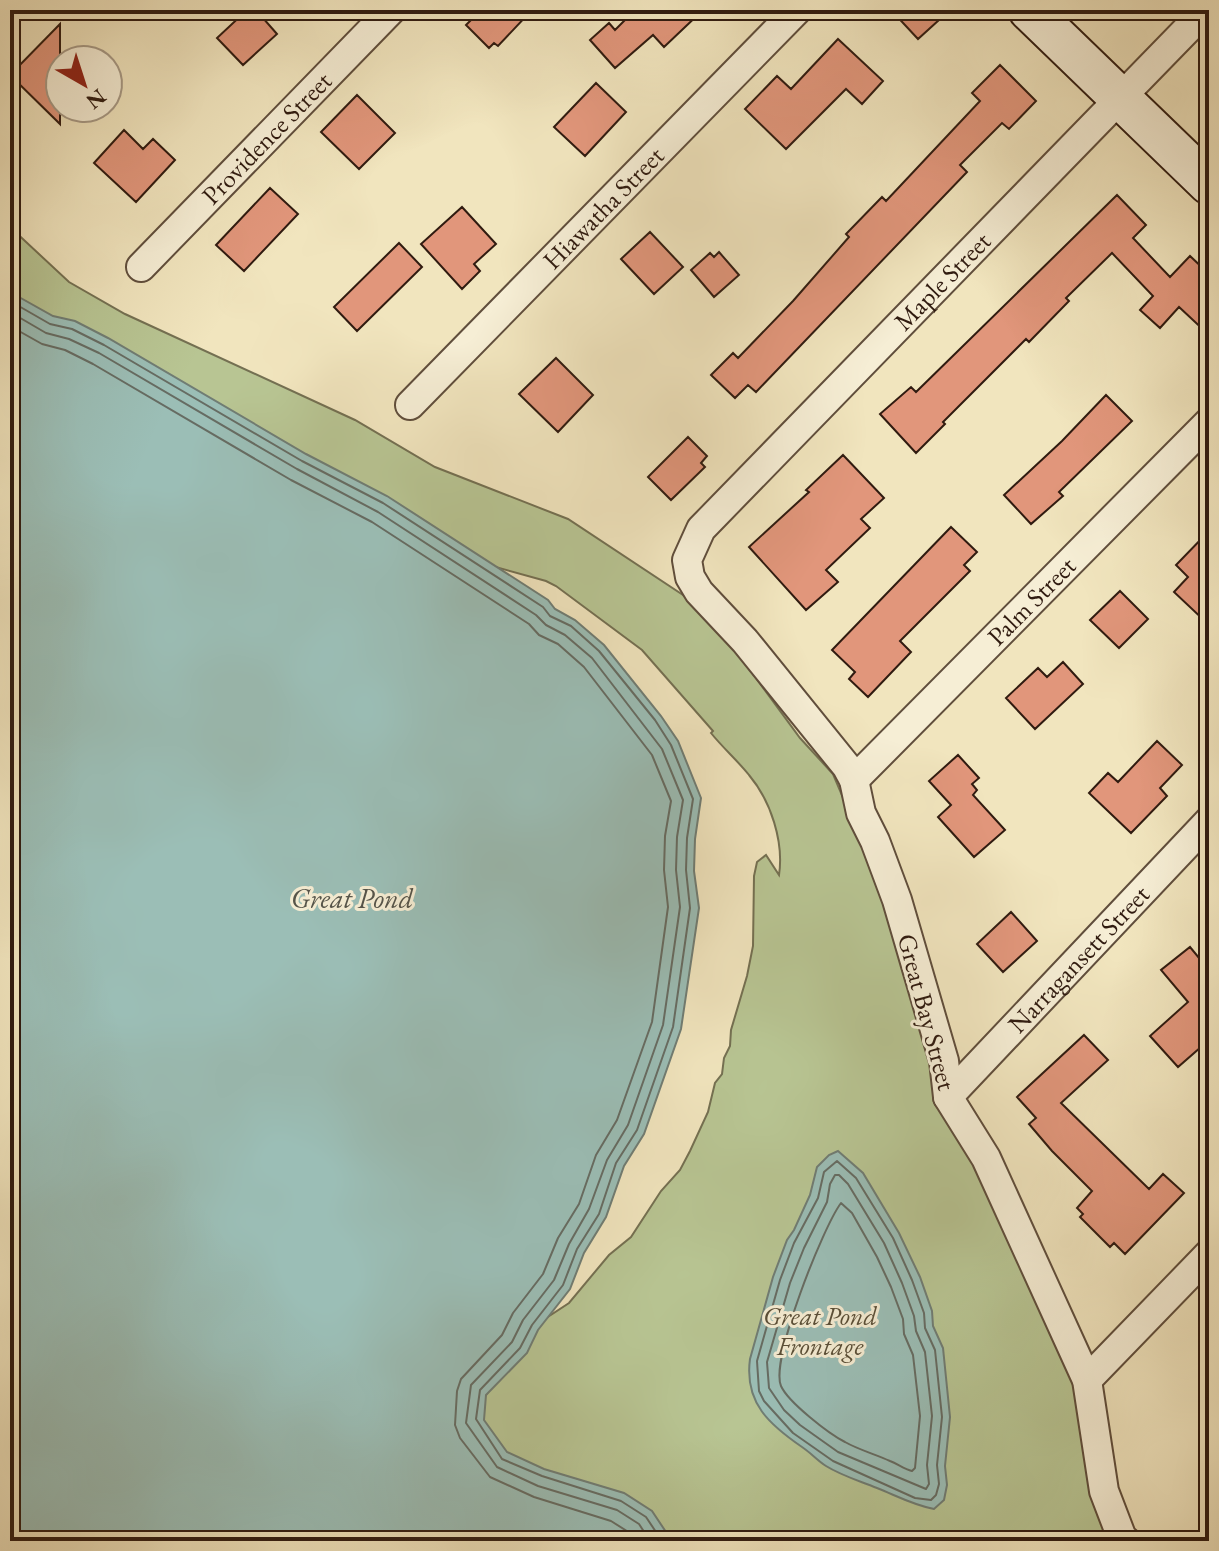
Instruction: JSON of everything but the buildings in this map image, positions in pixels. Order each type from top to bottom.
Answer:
[{"type":"main road","points":[[1029,10],[1209,184]]},
{"type":"street","name":"Providence Street","points":[[141,267],[391,10]]},
{"type":"street","name":"Hiawatha Street","points":[[410,405],[797,10]]},
{"type":"street","name":"Maple Street","points":[[687,560],[701,529],[1206,10]]},
{"type":"street","name":"Palm Street","points":[[854,780],[1209,422]]},
{"type":"street","name":"Great Bay Street","points":[[687,560],[690,577],[699,592],[755,652],[847,767],[854,780],[861,813],[897,900],[944,1061],[948,1097],[986,1158],[1087,1380],[1104,1491],[1122,1538],[1126,1541]]},
{"type":"street","name":"Narragansett Street","points":[[948,1097],[1209,821]]},
{"type":"street","points":[[1087,1380],[1209,1254]]},
{"type":"green space","name":"Great Pond Frontage","points":[[10,227],[69,282],[125,314],[355,420],[435,467],[568,519],[683,595],[728,640],[800,738],[833,774],[897,925],[1012,1249],[1090,1380],[1105,1470],[1132,1541],[682,1541],[457,1438],[531,1328],[569,1303],[609,1255],[631,1237],[661,1191],[680,1170],[690,1151],[708,1112],[715,1083],[722,1074],[747,976],[753,946],[757,862],[766,855],[779,875],[780,849],[774,822],[757,785],[642,650],[556,586],[406,542],[10,326]]},
{"type":"water","name":"Great Pond","points":[[10,292],[53,316],[75,321],[108,338],[306,454],[387,496],[548,600],[555,609],[575,620],[604,645],[678,741],[701,798],[694,871],[699,908],[681,1029],[644,1134],[624,1166],[606,1217],[584,1253],[570,1289],[538,1330],[527,1353],[486,1395],[484,1420],[507,1452],[544,1469],[624,1493],[652,1511],[672,1541],[10,1541]]},
{"type":"water","points":[[838,1151],[863,1173],[899,1233],[920,1277],[932,1311],[933,1326],[943,1348],[950,1417],[945,1466],[947,1485],[944,1500],[934,1509],[826,1466],[770,1421],[755,1400],[751,1388],[750,1359],[773,1277],[787,1240],[810,1195],[817,1167]]}]
